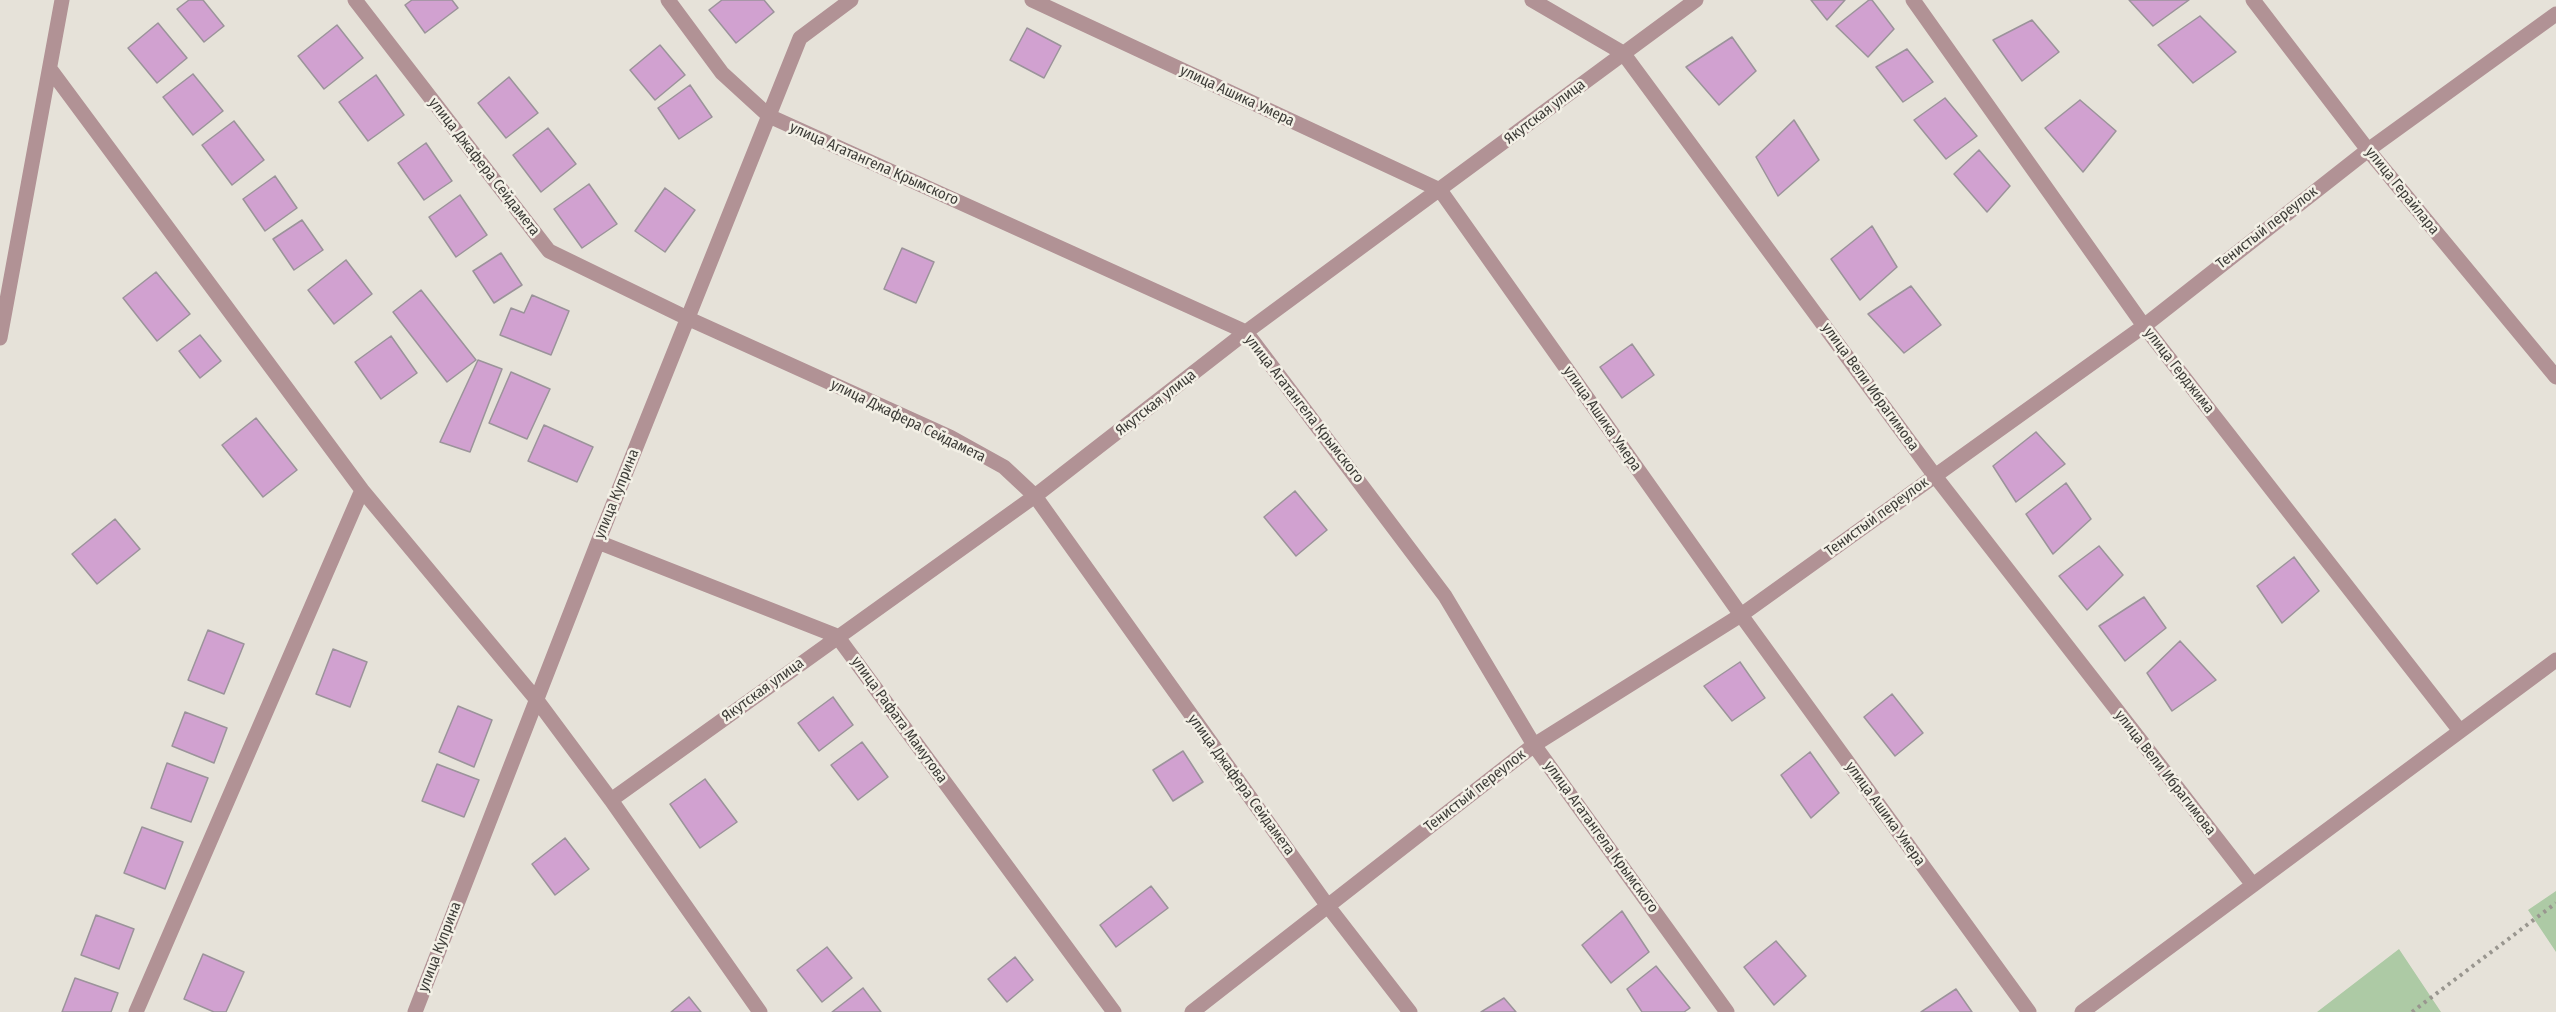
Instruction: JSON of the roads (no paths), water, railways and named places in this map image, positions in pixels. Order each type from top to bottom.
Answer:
[{"type":"street","points":[[0,338],[62,0]]},
{"type":"street","name":"улица Джафера Сейдамета","points":[[356,0],[549,251],[687,318],[950,438],[1004,467],[1035,496],[1328,905],[1410,1012]]},
{"type":"street","name":"улица Агатангела Крымского","points":[[668,0],[722,73],[768,116],[1246,332],[1445,596],[1534,745],[1727,1012]]},
{"type":"street","name":"улица Куприна","points":[[415,1012],[598,542],[800,38],[851,0]]},
{"type":"street","name":"улица Ашика Умера","points":[[1032,0],[1440,190],[1741,615],[2029,1012]]},
{"type":"street","name":"улица Вели Ибрагимова","points":[[1532,0],[1623,53],[1935,476],[2253,885]]},
{"type":"street","name":"Якутская улица","points":[[611,800],[1035,496],[1246,332],[1696,0]]},
{"type":"street","name":"улица Герджима","points":[[1913,0],[2144,326],[2460,731]]},
{"type":"street","name":"улица Герайлара","points":[[2253,0],[2368,150],[2556,377]]},
{"type":"street","name":"Тенистый переулок","points":[[1192,1012],[1534,745],[1741,615],[2144,326],[2368,150],[2556,14]]},
{"type":"street","points":[[50,69],[362,490],[536,699],[611,800],[760,1012]]},
{"type":"street","points":[[136,1012],[362,490]]},
{"type":"street","points":[[598,542],[837,636]]},
{"type":"street","name":"улица Рафата Мамутова","points":[[837,636],[1114,1012]]},
{"type":"street","points":[[2082,1012],[2556,660]]}]
